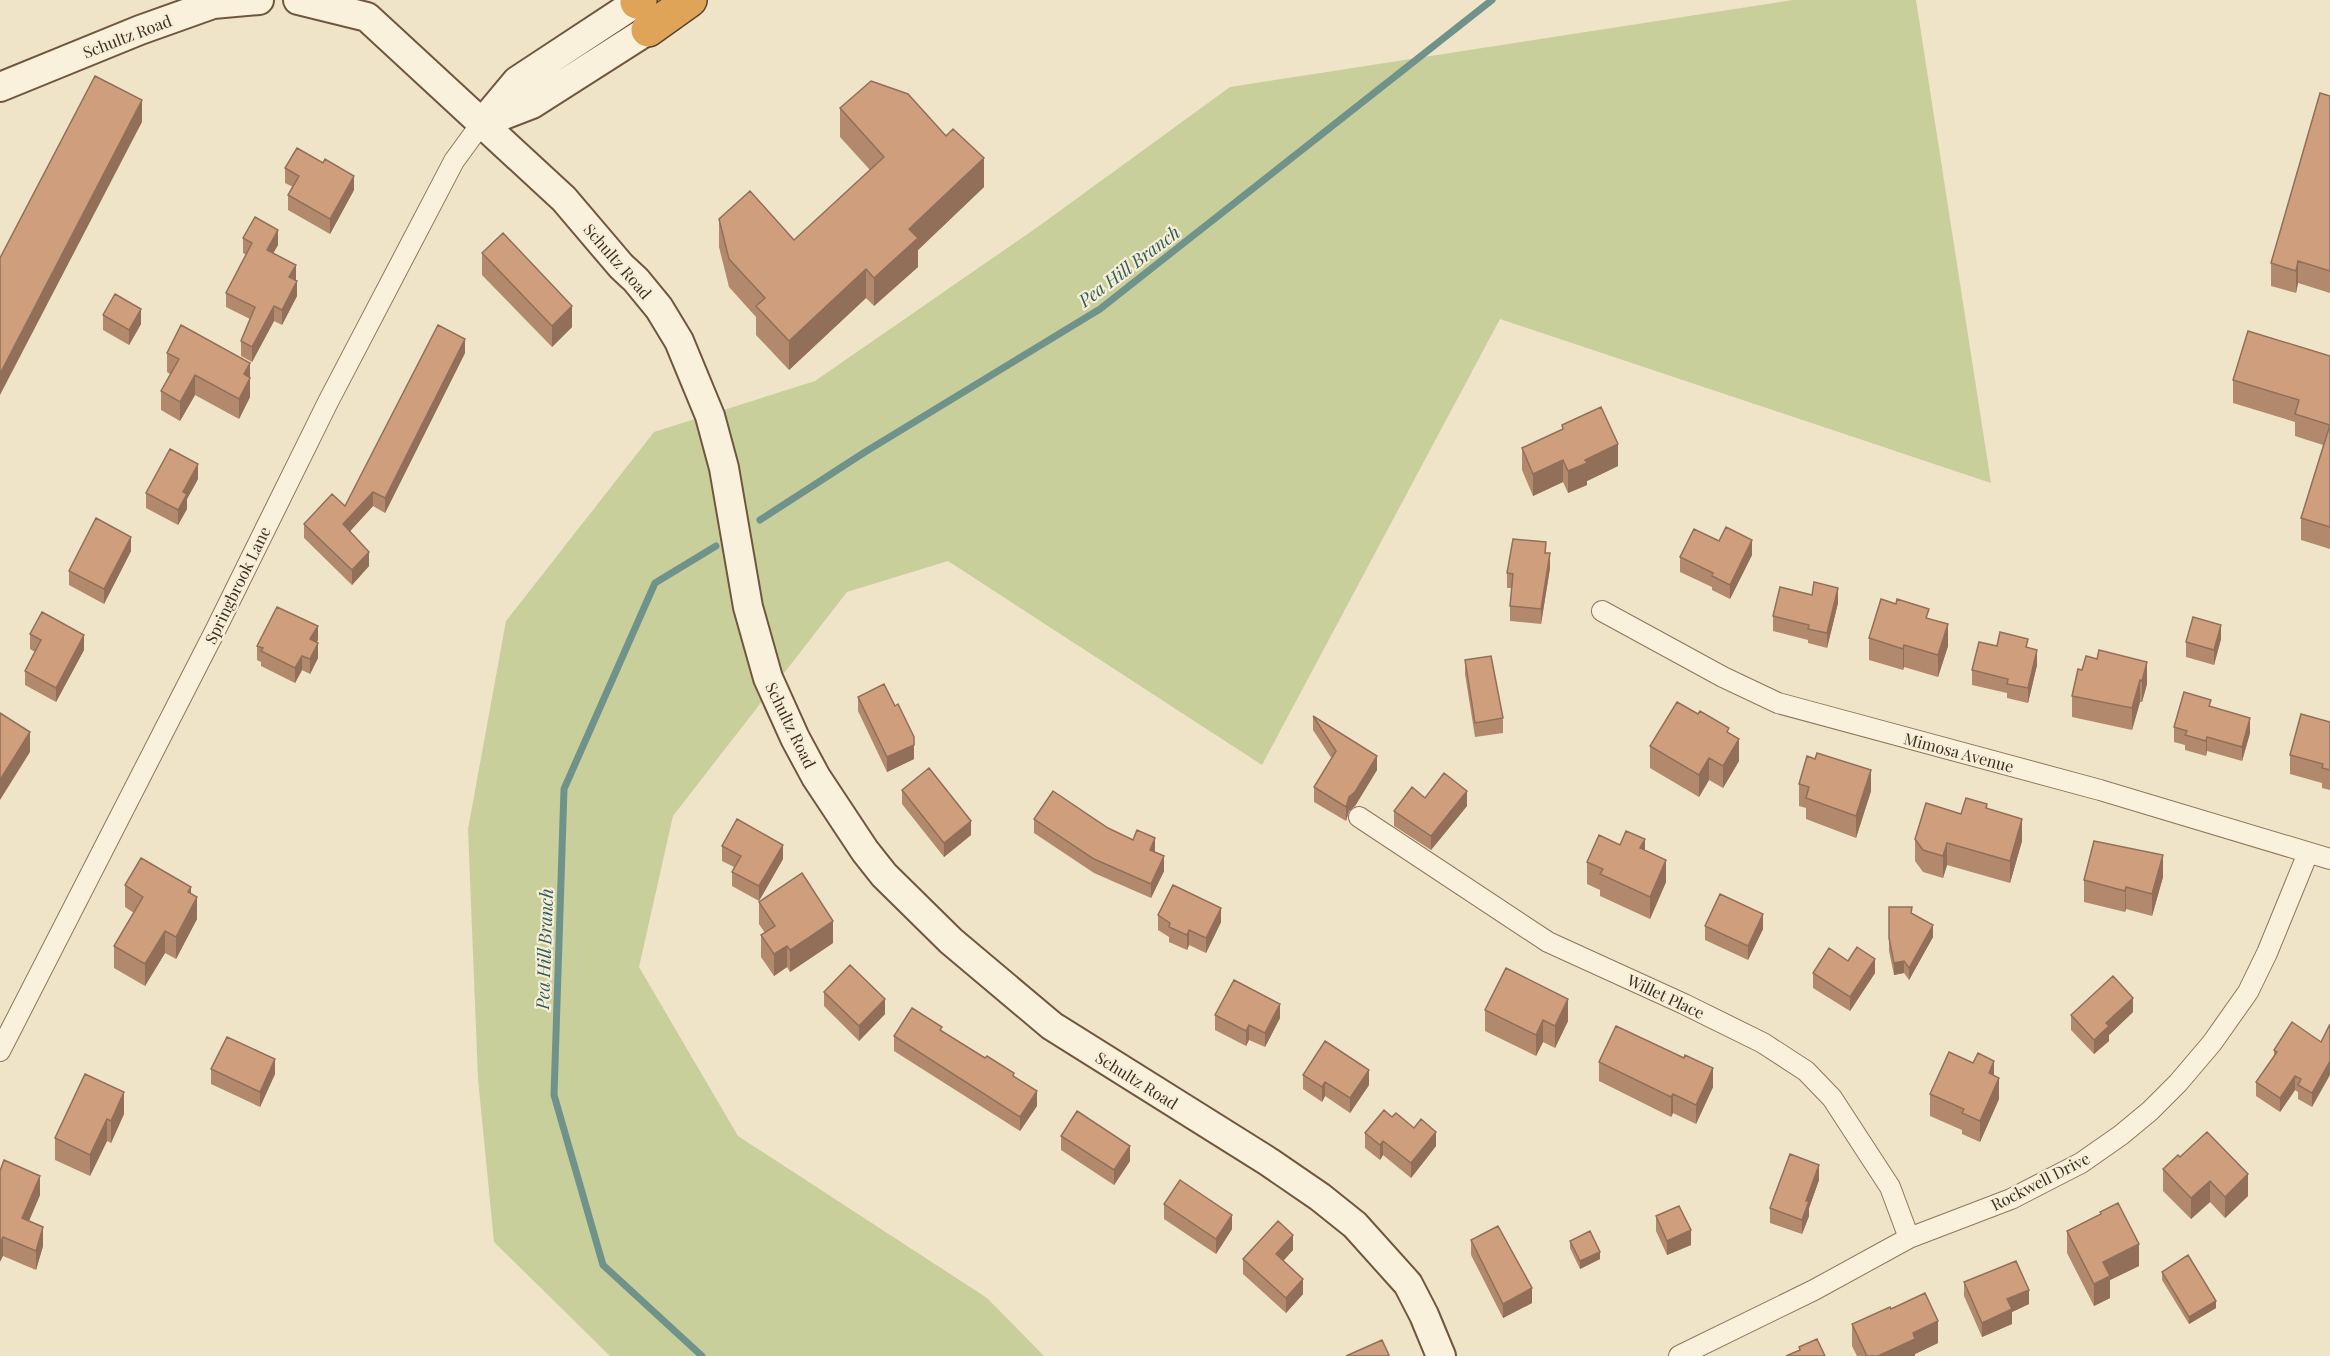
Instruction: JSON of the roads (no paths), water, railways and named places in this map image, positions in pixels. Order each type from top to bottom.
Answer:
[{"type":"highway","points":[[642,11],[690,0]]},
{"type":"street","name":"Schultz Road","points":[[0,87],[140,30],[213,4],[258,0]]},
{"type":"street","name":"Schultz Road","points":[[298,0],[367,17],[564,199],[659,308],[679,340],[710,416],[722,458],[747,607],[764,667],[778,703],[816,777],[865,851],[884,875],[921,913],[1052,1026],[1269,1162],[1320,1197],[1355,1225],[1408,1284],[1441,1356]]},
{"type":"street","points":[[481,124],[532,104],[642,11]]},
{"type":"street","name":"Springbrook Lane","points":[[0,1051],[215,632],[334,392],[454,161],[481,124]]},
{"type":"street","name":"Mimosa Avenue","points":[[1602,611],[1723,677],[1778,703],[2100,790],[2330,859]]},
{"type":"street","name":"Willet Place","points":[[1359,817],[1548,942],[1743,1033],[1806,1071],[1832,1098],[1890,1187],[1909,1238]]},
{"type":"street","name":"Rockwell Drive","points":[[1678,1356],[1814,1290],[1909,1238],[2011,1199],[2081,1163],[2150,1111],[2178,1083],[2212,1043],[2248,992],[2267,953],[2308,853]]},
{"type":"waterway","name":"Pea Hill Branch","points":[[760,520],[865,452],[1100,309],[1492,0]]},
{"type":"waterway","name":"Pea Hill Branch","points":[[702,1356],[603,1265],[554,1095],[564,789],[655,583],[716,546]]}]
